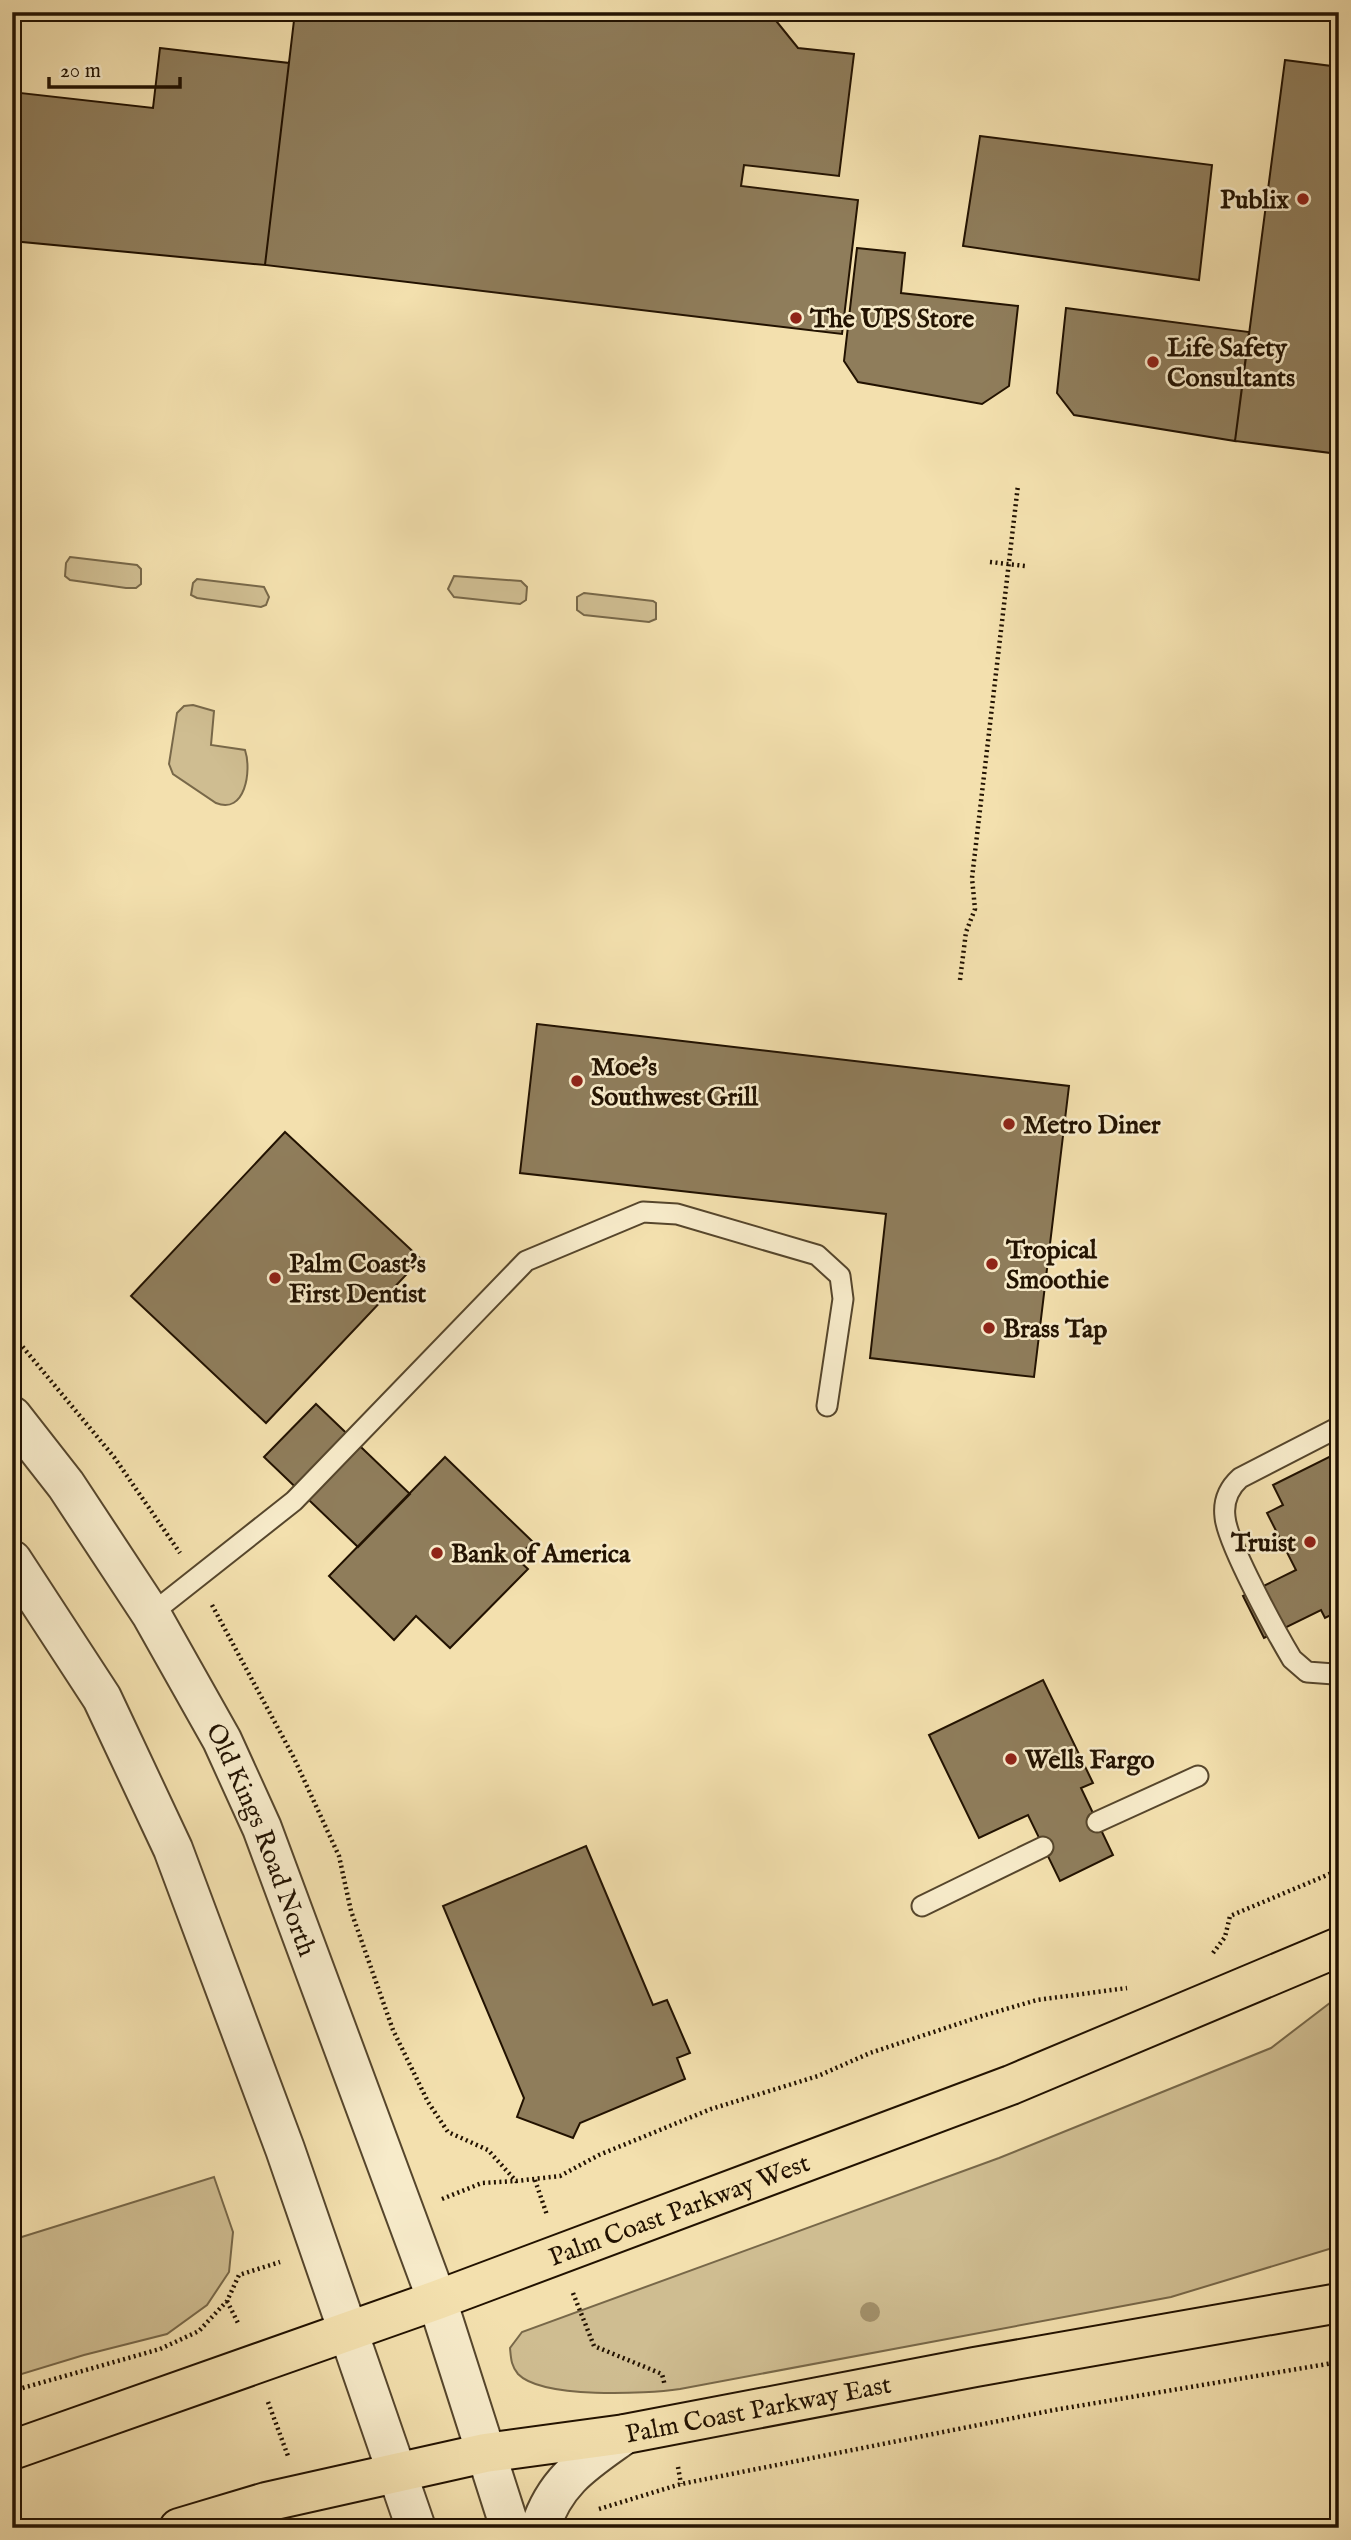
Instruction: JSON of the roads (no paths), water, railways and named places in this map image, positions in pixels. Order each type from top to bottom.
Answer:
[{"type":"main road","name":"Palm Coast Parkway West","points":[[12,2450],[437,2300],[1011,2085],[1339,1947]]},
{"type":"main road","name":"Palm Coast Parkway East","points":[[179,2528],[302,2494],[485,2453],[625,2434],[975,2367],[1339,2303]]},
{"type":"street","name":"Old Kings Road North","points":[[12,1416],[66,1485],[151,1614],[222,1740],[262,1828],[437,2300],[510,2528]]},
{"type":"street","points":[[12,1560],[102,1698],[173,1849],[285,2149],[416,2528]]},
{"type":"street","points":[[540,2528],[547,2507],[565,2479],[625,2434]]},
{"type":"lane","points":[[151,1614],[294,1501],[526,1261],[643,1212],[677,1214],[817,1255],[840,1276],[843,1299],[827,1406]]},
{"type":"lane","points":[[1334,1674],[1307,1672],[1293,1659],[1231,1537],[1225,1508],[1231,1488],[1240,1478],[1339,1427]]},
{"type":"lane","points":[[1097,1822],[1198,1776]]},
{"type":"lane","points":[[922,1906],[1043,1846]]},
{"type":"place","name":"Publix","points":[[1303,199]]},
{"type":"place","name":"The UPS Store","points":[[796,318]]},
{"type":"place","name":"Life Safety Consultants","points":[[1153,362]]},
{"type":"place","name":"Moe's Southwest Grill","points":[[577,1081]]},
{"type":"place","name":"Metro Diner","points":[[1009,1124]]},
{"type":"place","name":"Tropical Smoothie","points":[[992,1264]]},
{"type":"place","name":"Palm Coast's First Dentist","points":[[275,1278]]},
{"type":"place","name":"Brass Tap","points":[[989,1328]]},
{"type":"place","name":"Truist","points":[[1310,1542]]},
{"type":"place","name":"Bank of America","points":[[437,1553]]},
{"type":"place","name":"Wells Fargo","points":[[1011,1759]]}]
